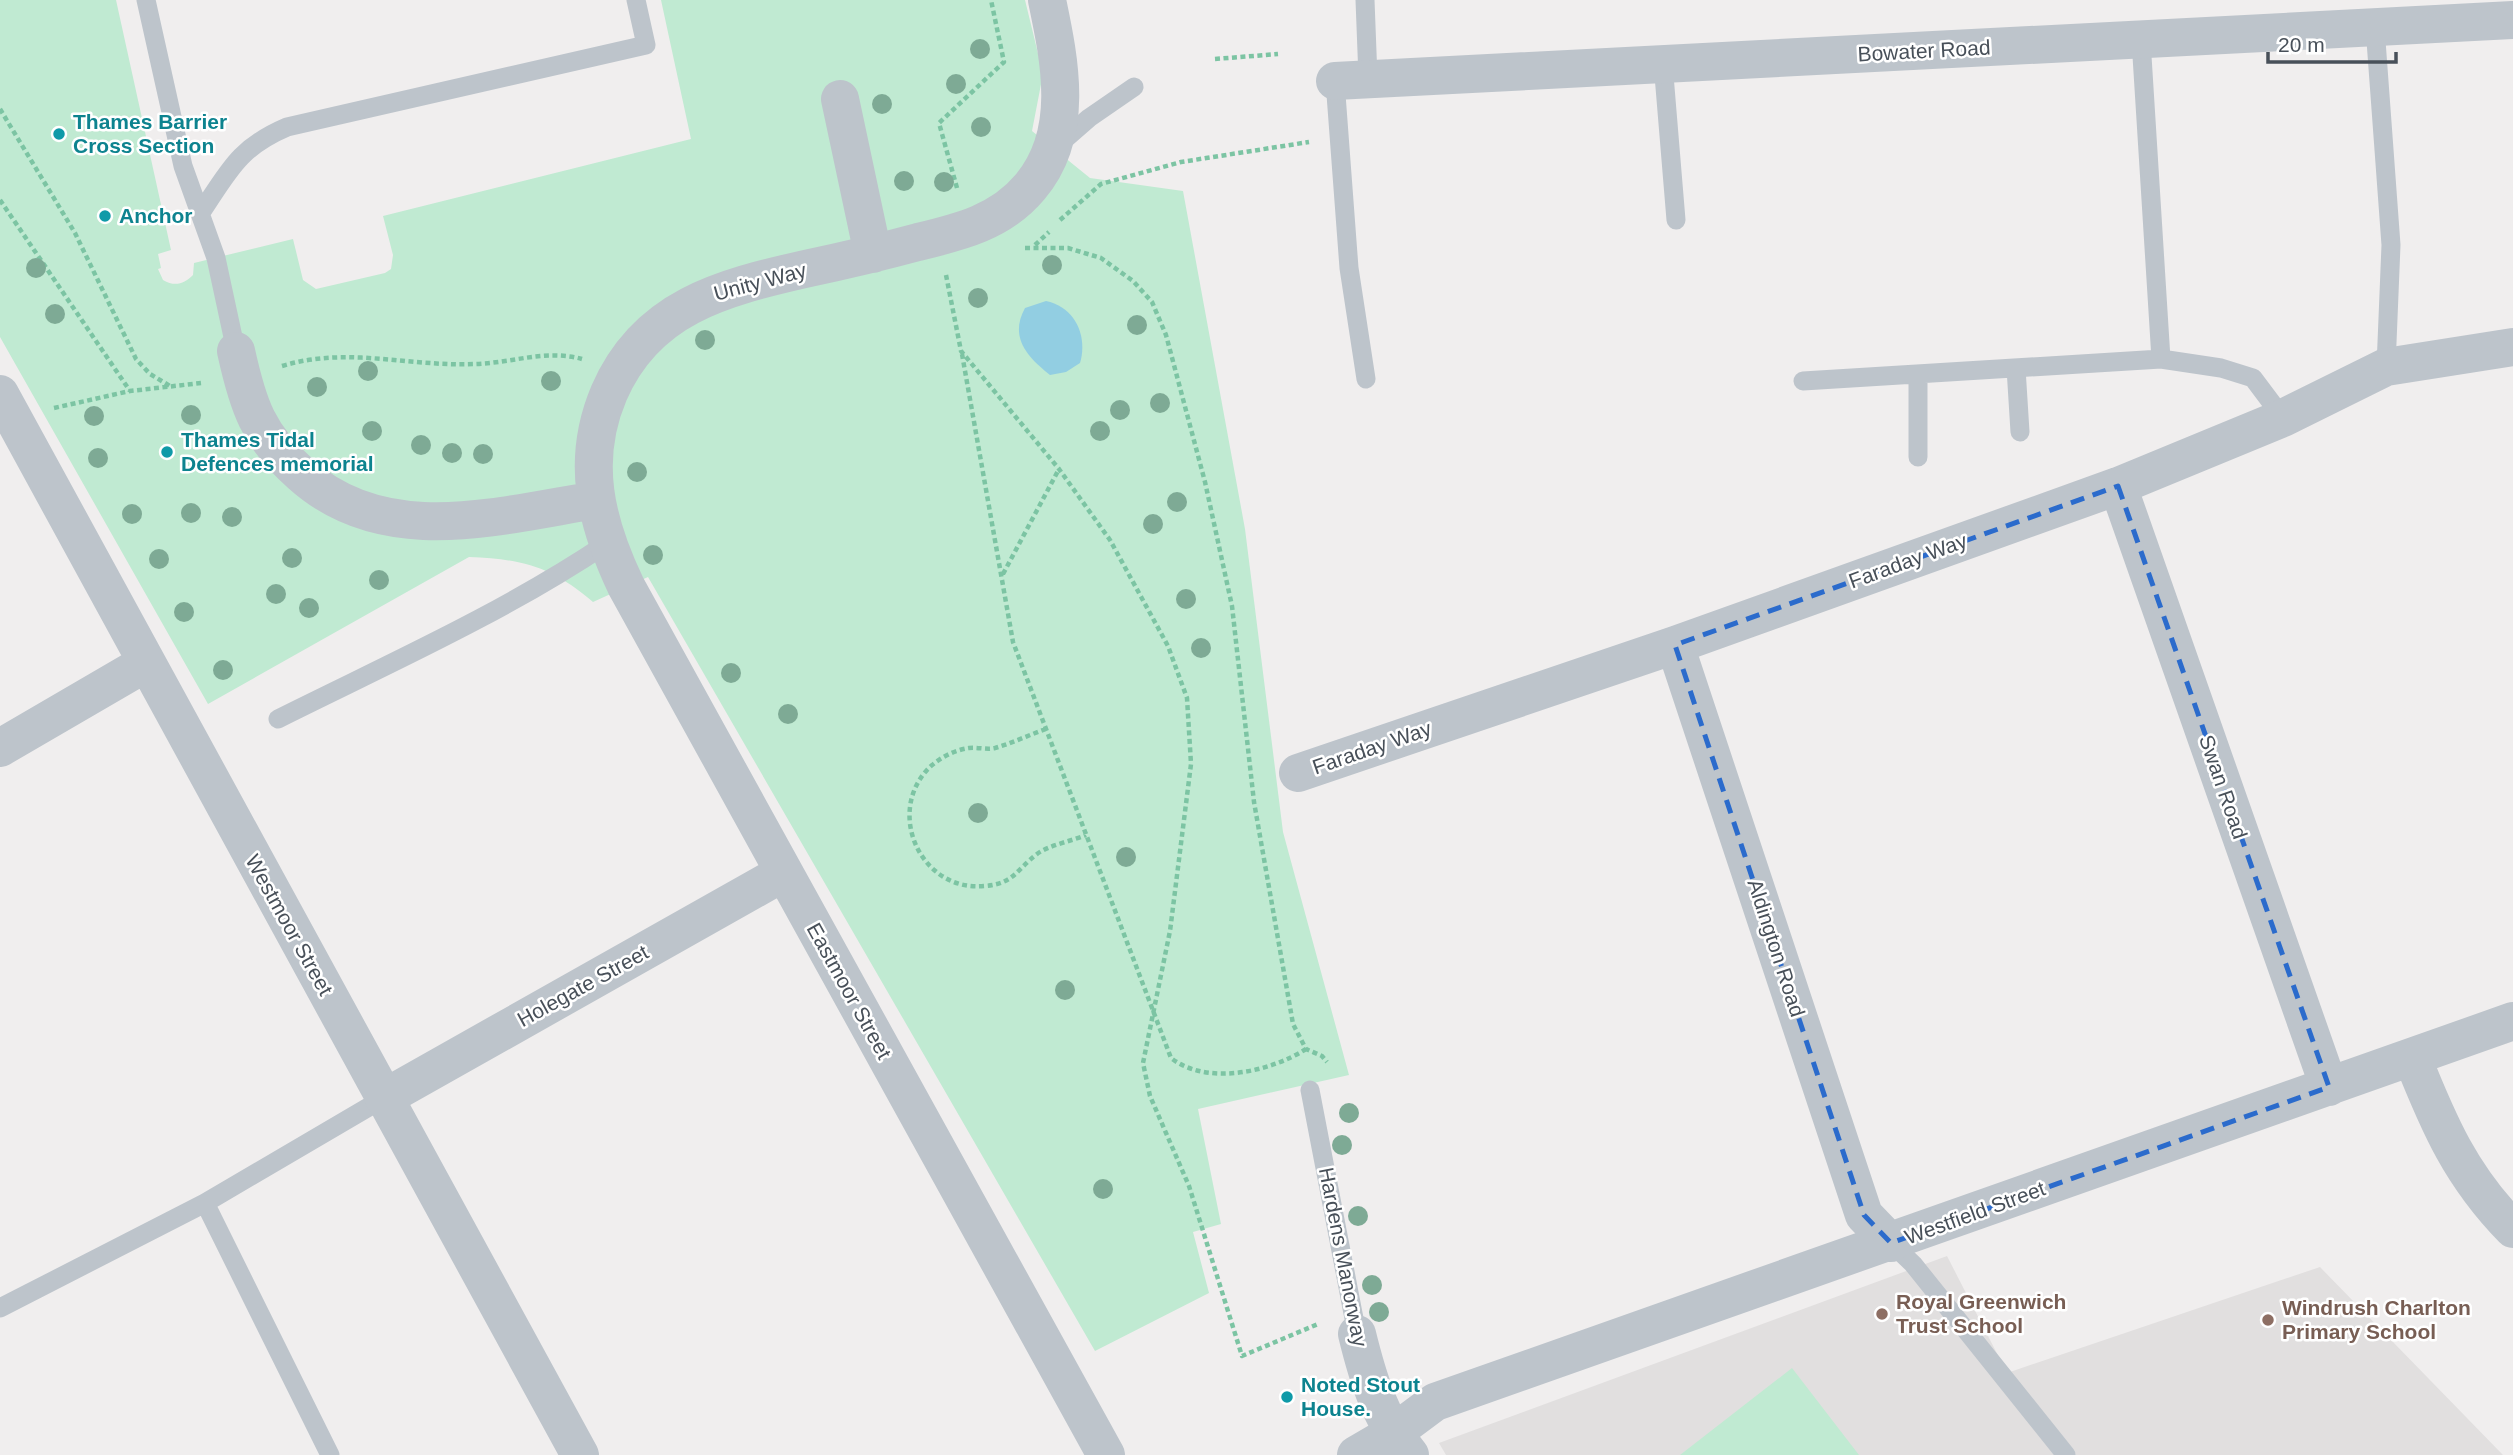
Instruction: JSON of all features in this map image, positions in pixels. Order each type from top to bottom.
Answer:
[{"type":"street","name":"Unity Way","points":[[601,522],[594,455],[602,410],[617,376],[650,334],[674,314],[712,293],[971,229],[1005,210],[1031,187],[1052,151],[1061,109],[1060,63],[1048,0]]},
{"type":"street","name":"Bowater Road","points":[[1352,80],[2513,20]]},
{"type":"street","points":[[840,99],[873,254]]},
{"type":"street","name":"Faraday Way","points":[[1298,773],[1675,645],[2118,486],[2283,418],[2386,367],[2513,347]]},
{"type":"street","points":[[236,351],[249,407],[265,437],[283,458],[326,495],[368,513],[400,520],[601,522]]},
{"type":"street","name":"Westmoor Street","points":[[6,406],[580,1455]]},
{"type":"street","name":"Swan Road","points":[[2118,486],[2329,1087]]},
{"type":"street","name":"Eastmoor Street","points":[[601,522],[783,873],[1098,1452]]},
{"type":"street","name":"Aldington Road","points":[[1675,645],[1864,1215],[1891,1243]]},
{"type":"street","points":[[0,748],[146,663]]},
{"type":"street","name":"Holegate Street","points":[[384,1098],[783,873]]},
{"type":"street","name":"Westfield Street","points":[[1356,1455],[1401,1444],[1435,1402],[2513,1021]]},
{"type":"street","points":[[2412,1057],[2452,1152],[2491,1207],[2513,1229]]},
{"type":"street","name":"Hardens Manorway","points":[[1357,1334],[1370,1388],[1401,1444]]},
{"type":"lane","points":[[146,0],[183,166],[216,258],[236,351]]},
{"type":"lane","points":[[200,214],[238,159],[259,139],[288,127],[646,46],[636,0]]},
{"type":"lane","points":[[1364,0],[1352,80],[1349,268],[1366,379]]},
{"type":"lane","points":[[2375,27],[2391,245],[2386,367]]},
{"type":"lane","points":[[2141,40],[2161,359]]},
{"type":"lane","points":[[1663,63],[1675,220]]},
{"type":"lane","points":[[1052,151],[1089,118],[1133,87]]},
{"type":"lane","points":[[1803,381],[2161,359],[2221,368],[2253,378],[2283,418]]},
{"type":"lane","points":[[2016,368],[2020,432]]},
{"type":"lane","points":[[1918,374],[1918,457]]},
{"type":"lane","points":[[278,719],[558,576],[601,522]]},
{"type":"lane","name":"Hardens Manorway","points":[[1310,1090],[1357,1334]]},
{"type":"lane","points":[[0,1308],[205,1203],[384,1098]]},
{"type":"lane","points":[[205,1203],[330,1455]]},
{"type":"lane","points":[[1891,1243],[1913,1264],[2066,1455]]},
{"type":"path","points":[[960,195],[939,123],[1004,62],[991,0]]},
{"type":"path","points":[[1215,59],[1278,54]]},
{"type":"path","points":[[0,109],[75,233],[136,359],[150,374],[170,386]]},
{"type":"path","points":[[1035,246],[1083,197],[1101,184],[1181,162],[1293,144]]},
{"type":"path","points":[[0,200],[130,391]]},
{"type":"path","points":[[945,270],[1003,575],[1013,642],[1171,1058],[1183,1067],[1225,1075],[1287,1061],[1306,1049]]},
{"type":"path","points":[[961,351],[1059,469],[1110,540],[1168,646],[1187,698],[1191,764],[1170,930],[1143,1063],[1150,1096],[1189,1186],[1242,1356],[1319,1323]]},
{"type":"path","points":[[272,370],[310,358],[335,355],[447,364],[478,364],[554,353],[580,359]]},
{"type":"path","points":[[6,406],[207,383]]},
{"type":"path","points":[[1003,575],[1059,469]]},
{"type":"path","points":[[1046,729],[993,749],[969,748],[946,755],[927,770],[914,790],[908,813],[911,836],[922,858],[939,874],[960,884],[982,887],[1004,882],[1023,870],[1037,854],[1086,835]]},
{"type":"highlighted area","points":[[2118,486],[2329,1087],[1891,1243],[1864,1215],[1675,645]]},
{"type":"shaded area","points":[[1947,1256],[2007,1373],[2320,1267],[2503,1455],[1446,1455],[1439,1443]]},
{"type":"green space","points":[[0,0],[116,0],[171,250],[158,254],[161,268],[158,269],[163,280],[175,284],[183,282],[193,275],[194,263],[293,239],[303,280],[316,289],[385,273],[391,269],[393,255],[383,216],[691,139],[661,0],[1025,0],[1043,74],[1032,131],[1090,178],[1183,191],[1245,529],[1283,832],[1349,1075],[1198,1109],[1221,1224],[1193,1232],[1209,1293],[1095,1351],[648,577],[593,602],[564,580],[536,567],[505,560],[469,557],[208,704],[0,337]]},
{"type":"green space","points":[[1792,1368],[1859,1455],[1680,1455]]},
{"type":"water","points":[[1046,301],[1065,309],[1072,316],[1082,343],[1080,363],[1066,372],[1050,375],[1028,354],[1023,346],[1019,328],[1025,308]]},
{"type":"place","name":"Thames Barrier Cross Section","points":[[59,134]]},
{"type":"place","name":"Anchor","points":[[105,216]]},
{"type":"place","name":"Thames Tidal Defences memorial","points":[[167,452]]},
{"type":"place","name":"Royal Greenwich Trust School","points":[[1882,1314]]},
{"type":"place","name":"Windrush Charlton Primary School","points":[[2268,1320]]},
{"type":"place","name":"Noted Stout House.","points":[[1287,1397]]}]
